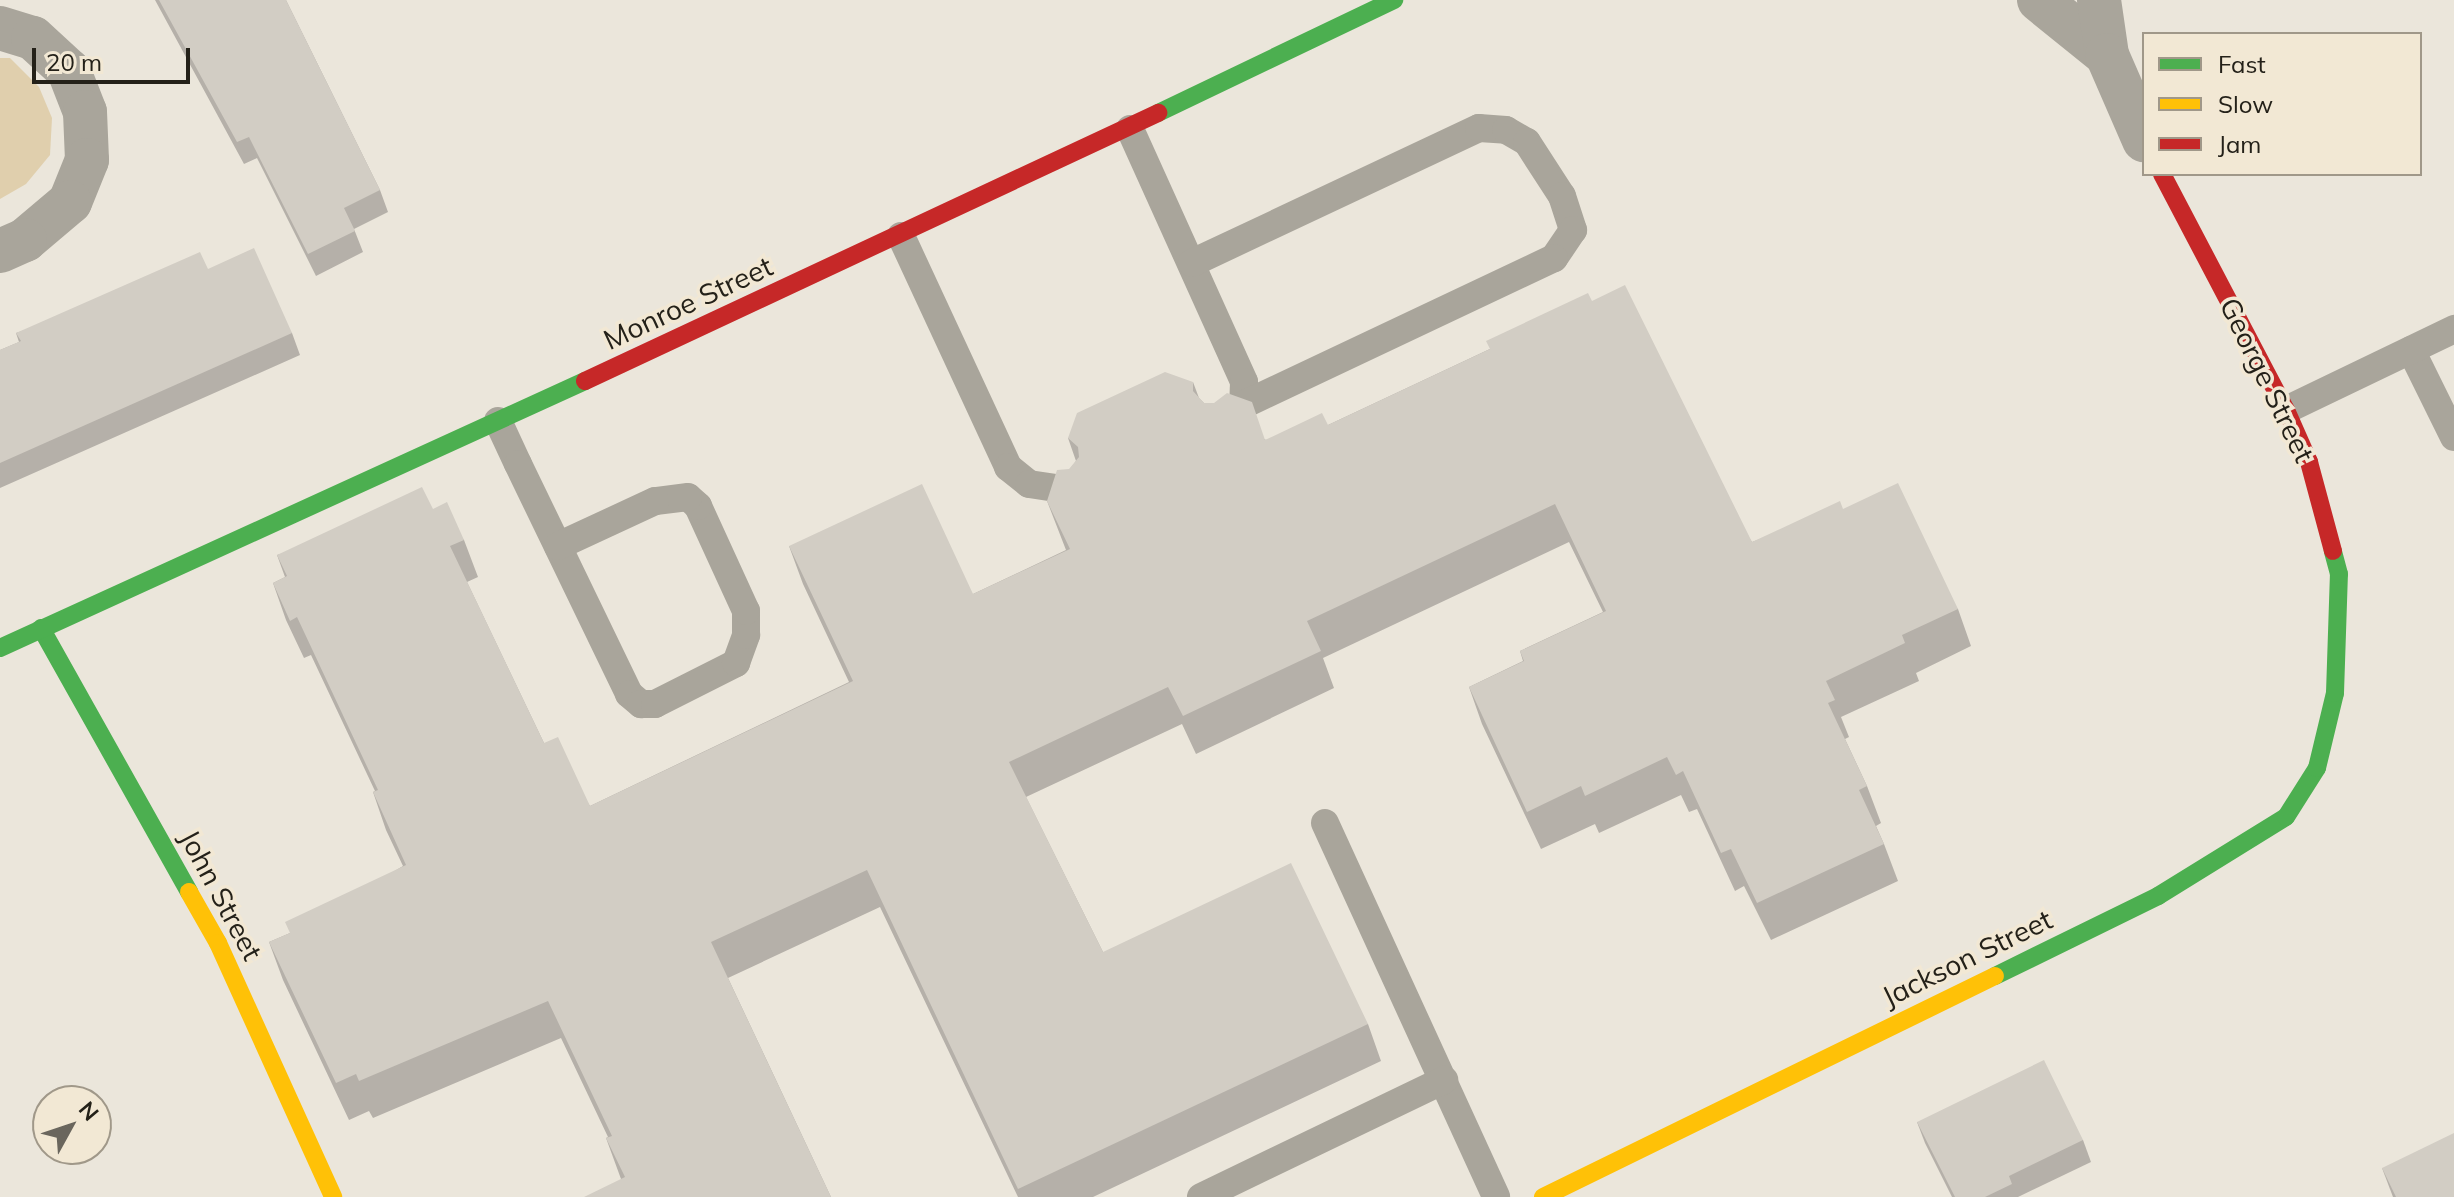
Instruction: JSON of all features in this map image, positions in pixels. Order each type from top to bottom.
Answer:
[{"type":"street","name":"Monroe Street","points":[[0,648],[901,236],[1394,0]]},
{"type":"street","points":[[2039,0],[2107,55]]},
{"type":"street","points":[[2099,0],[2107,55],[2142,135]]},
{"type":"street","points":[[0,28],[33,38],[69,71],[85,112],[87,160],[70,202],[25,240],[0,251]]},
{"type":"street","name":"George Street","points":[[2163,176],[2286,410],[2309,462],[2339,574],[2335,693]]},
{"type":"street","name":"John Street","points":[[41,628],[218,943],[333,1197]]},
{"type":"street","name":"Jackson Street","points":[[1543,1197],[2158,896],[2286,817],[2317,768],[2335,693]]},
{"type":"lane","points":[[1130,129],[1244,382],[1233,415],[1554,258],[1573,230],[1562,196],[1527,142],[1506,130],[1479,128],[1192,263]]},
{"type":"lane","points":[[901,236],[1008,467],[1029,484],[1076,491]]},
{"type":"lane","points":[[2286,410],[2454,329]]},
{"type":"lane","points":[[2411,350],[2454,437]]},
{"type":"lane","points":[[498,421],[629,694],[641,704],[674,696],[736,663],[743,650],[746,611],[698,506],[688,497],[655,501],[558,546]]},
{"type":"lane","points":[[1325,823],[1496,1197]]},
{"type":"lane","points":[[1201,1197],[1444,1080]]},
{"type":"shaded area","points":[[0,58],[10,58],[39,87],[52,118],[50,155],[26,184],[0,199]]},
{"type":"building","points":[[159,0],[286,0],[380,190],[344,208],[355,231],[308,254],[249,137],[237,142]]},
{"type":"building","points":[[254,248],[292,333],[0,463],[0,350],[21,341],[16,333],[200,252],[208,269]]},
{"type":"building","points":[[1625,285],[1752,542],[1840,501],[1843,509],[1898,483],[1958,609],[1902,635],[1905,643],[1826,681],[1835,700],[1828,703],[1867,786],[1859,790],[1884,844],[1757,903],[1731,849],[1721,853],[1683,771],[1676,775],[1667,757],[1585,796],[1581,786],[1527,812],[1469,687],[1524,661],[1520,651],[1606,611],[1555,504],[1307,621],[1321,651],[1183,716],[1168,687],[1009,762],[1103,952],[1291,863],[1368,1024],[1018,1189],[867,870],[711,942],[831,1197],[584,1197],[625,1177],[606,1138],[612,1136],[548,1001],[359,1081],[356,1074],[336,1083],[269,942],[290,933],[285,922],[406,865],[373,792],[378,790],[297,617],[290,621],[273,583],[287,576],[277,555],[422,487],[433,509],[447,502],[464,540],[450,546],[544,743],[558,737],[590,806],[853,681],[789,546],[922,484],[973,594],[1070,549],[1047,501],[1057,470],[1069,469],[1079,457],[1078,447],[1068,438],[1077,413],[1165,372],[1193,382],[1193,391],[1204,403],[1214,403],[1227,393],[1252,402],[1265,440],[1322,413],[1328,425],[1490,349],[1486,341],[1588,293],[1592,301]]},
{"type":"building","points":[[2044,1060],[2083,1140],[2009,1176],[2012,1184],[1985,1197],[1955,1197],[1917,1122]]},
{"type":"building","points":[[2454,1133],[2454,1197],[2396,1197],[2382,1168]]},
{"type":"traffic: fast","points":[[1158,113],[1394,0]]},
{"type":"traffic: fast","points":[[0,648],[585,381]]},
{"type":"traffic: fast","points":[[1995,976],[2158,896],[2286,817],[2317,768],[2335,693],[2339,574],[2333,551]]},
{"type":"traffic: fast","points":[[41,628],[189,892]]},
{"type":"traffic: slow","points":[[189,892],[218,943],[333,1197]]},
{"type":"traffic: slow","points":[[1543,1197],[1995,976]]},
{"type":"traffic: jam","points":[[585,381],[1158,113]]},
{"type":"traffic: jam","points":[[2163,176],[2286,410],[2309,462],[2333,551]]}]
